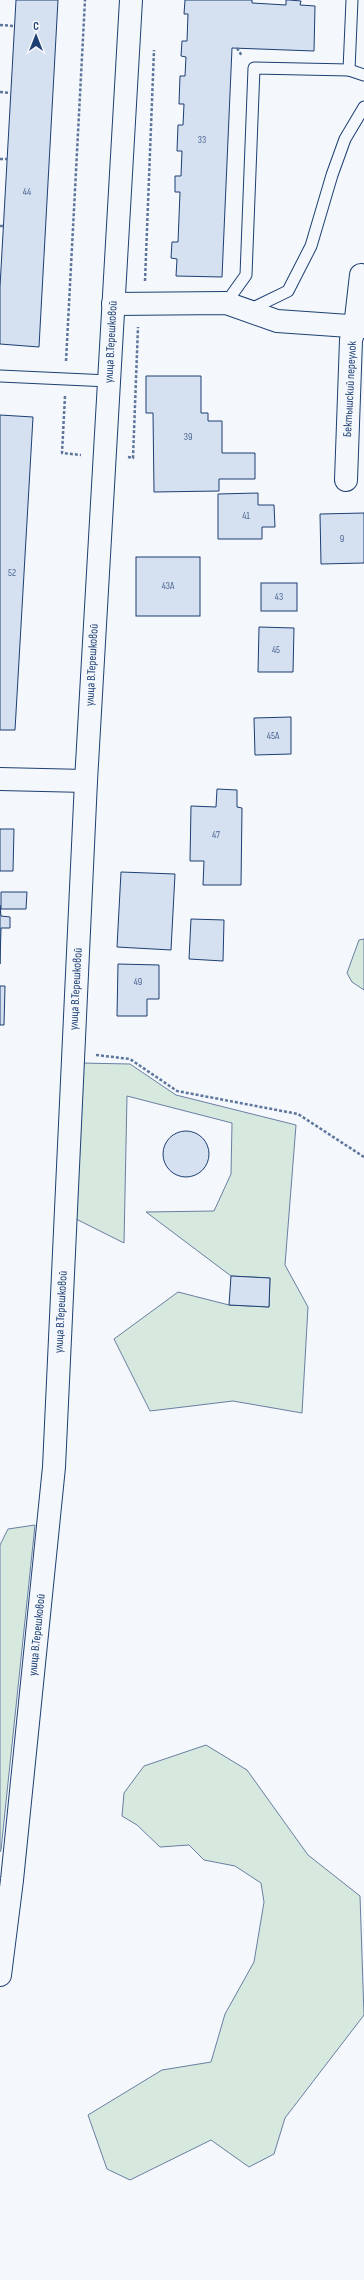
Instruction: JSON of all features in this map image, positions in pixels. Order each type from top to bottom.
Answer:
[{"type":"main road","name":"улица В.Терешковой","points":[[0,1975],[12,1880],[54,1467],[86,781],[130,0]]},
{"type":"main road","name":"Бектышский переулок","points":[[346,480],[351,340],[360,327],[361,275]]},
{"type":"main road","points":[[113,304],[226,303],[277,321],[360,327]]},
{"type":"main road","points":[[0,779],[86,781]]},
{"type":"lane","points":[[350,70],[352,0]]},
{"type":"lane","points":[[226,303],[246,275],[254,68],[350,70],[364,75]]},
{"type":"lane","points":[[248,311],[288,291],[311,246],[332,175],[346,140],[364,107]]},
{"type":"lane","points":[[0,376],[109,381]]},
{"type":"path","points":[[0,25],[14,26]]},
{"type":"path","points":[[145,283],[154,47]]},
{"type":"path","points":[[0,92],[11,92]]},
{"type":"path","points":[[0,159],[7,159]]},
{"type":"path","points":[[73,1053],[130,1059],[177,1091],[298,1114],[364,1157]]},
{"type":"shaded area","points":[[364,939],[364,990],[352,982],[347,973],[359,940]]},
{"type":"shaded area","points":[[80,1063],[130,1064],[176,1095],[296,1125],[285,1265],[308,1307],[302,1413],[233,1401],[150,1411],[114,1339],[178,1292],[229,1305],[269,1307],[270,1278],[231,1276],[146,1212],[214,1211],[231,1174],[232,1123],[127,1096],[124,1243],[70,1216]]},
{"type":"shaded area","points":[[35,1525],[0,1852],[0,1545],[8,1529]]},
{"type":"shaded area","points":[[206,1745],[247,1770],[308,1855],[360,1896],[364,2015],[285,2118],[274,2154],[249,2167],[211,2140],[130,2180],[107,2169],[88,2115],[162,2070],[211,2062],[225,2014],[254,1962],[264,1902],[261,1883],[235,1866],[204,1860],[189,1845],[160,1847],[137,1825],[122,1816],[124,1793],[144,1766]]},
{"type":"building","points":[[16,0],[58,0],[39,347],[0,344],[0,287]]},
{"type":"building","points":[[185,0],[252,0],[252,3],[286,5],[286,0],[289,0],[301,1],[300,5],[315,6],[314,51],[232,48],[222,277],[176,276],[177,259],[171,258],[172,242],[178,242],[180,192],[175,192],[175,176],[181,176],[182,151],[177,151],[178,125],[183,125],[184,104],[179,104],[180,76],[185,76],[186,57],[181,56],[182,41],[187,41],[188,14],[184,14]]},
{"type":"building","points":[[146,376],[201,376],[201,413],[208,413],[208,421],[222,421],[222,453],[255,453],[255,479],[219,479],[219,491],[154,492],[153,413],[146,413]]},
{"type":"building","points":[[0,415],[33,417],[15,730],[0,730]]},
{"type":"building","points":[[258,493],[258,505],[274,505],[275,527],[262,527],[262,539],[218,539],[218,494]]},
{"type":"building","points":[[364,513],[364,563],[321,564],[320,514]]},
{"type":"building","points":[[136,557],[200,557],[200,616],[136,616]]},
{"type":"building","points":[[261,583],[297,583],[297,611],[261,611]]},
{"type":"building","points":[[259,627],[294,628],[293,672],[258,672]]},
{"type":"building","points":[[291,717],[291,754],[255,755],[254,718]]},
{"type":"building","points":[[217,789],[237,790],[237,807],[242,808],[241,885],[203,885],[204,861],[190,861],[191,806],[216,807]]},
{"type":"building","points":[[0,829],[14,829],[13,871],[0,871]]},
{"type":"building","points":[[121,872],[175,874],[171,950],[117,947]]},
{"type":"building","points":[[1,892],[27,892],[26,909],[1,909]]},
{"type":"building","points":[[0,905],[1,916],[10,917],[10,928],[1,928],[0,964]]},
{"type":"building","points":[[191,919],[224,920],[223,961],[189,959]]},
{"type":"building","points":[[118,964],[159,965],[159,999],[147,999],[147,1016],[117,1016]]},
{"type":"building","points":[[0,986],[5,986],[4,1025],[0,1025]]},
{"type":"building","points":[[186,1131],[199,1135],[205,1141],[209,1154],[205,1167],[199,1173],[186,1177],[173,1173],[167,1167],[163,1154],[167,1141],[173,1135]]},
{"type":"building","points":[[231,1276],[270,1278],[269,1307],[229,1305]]}]
